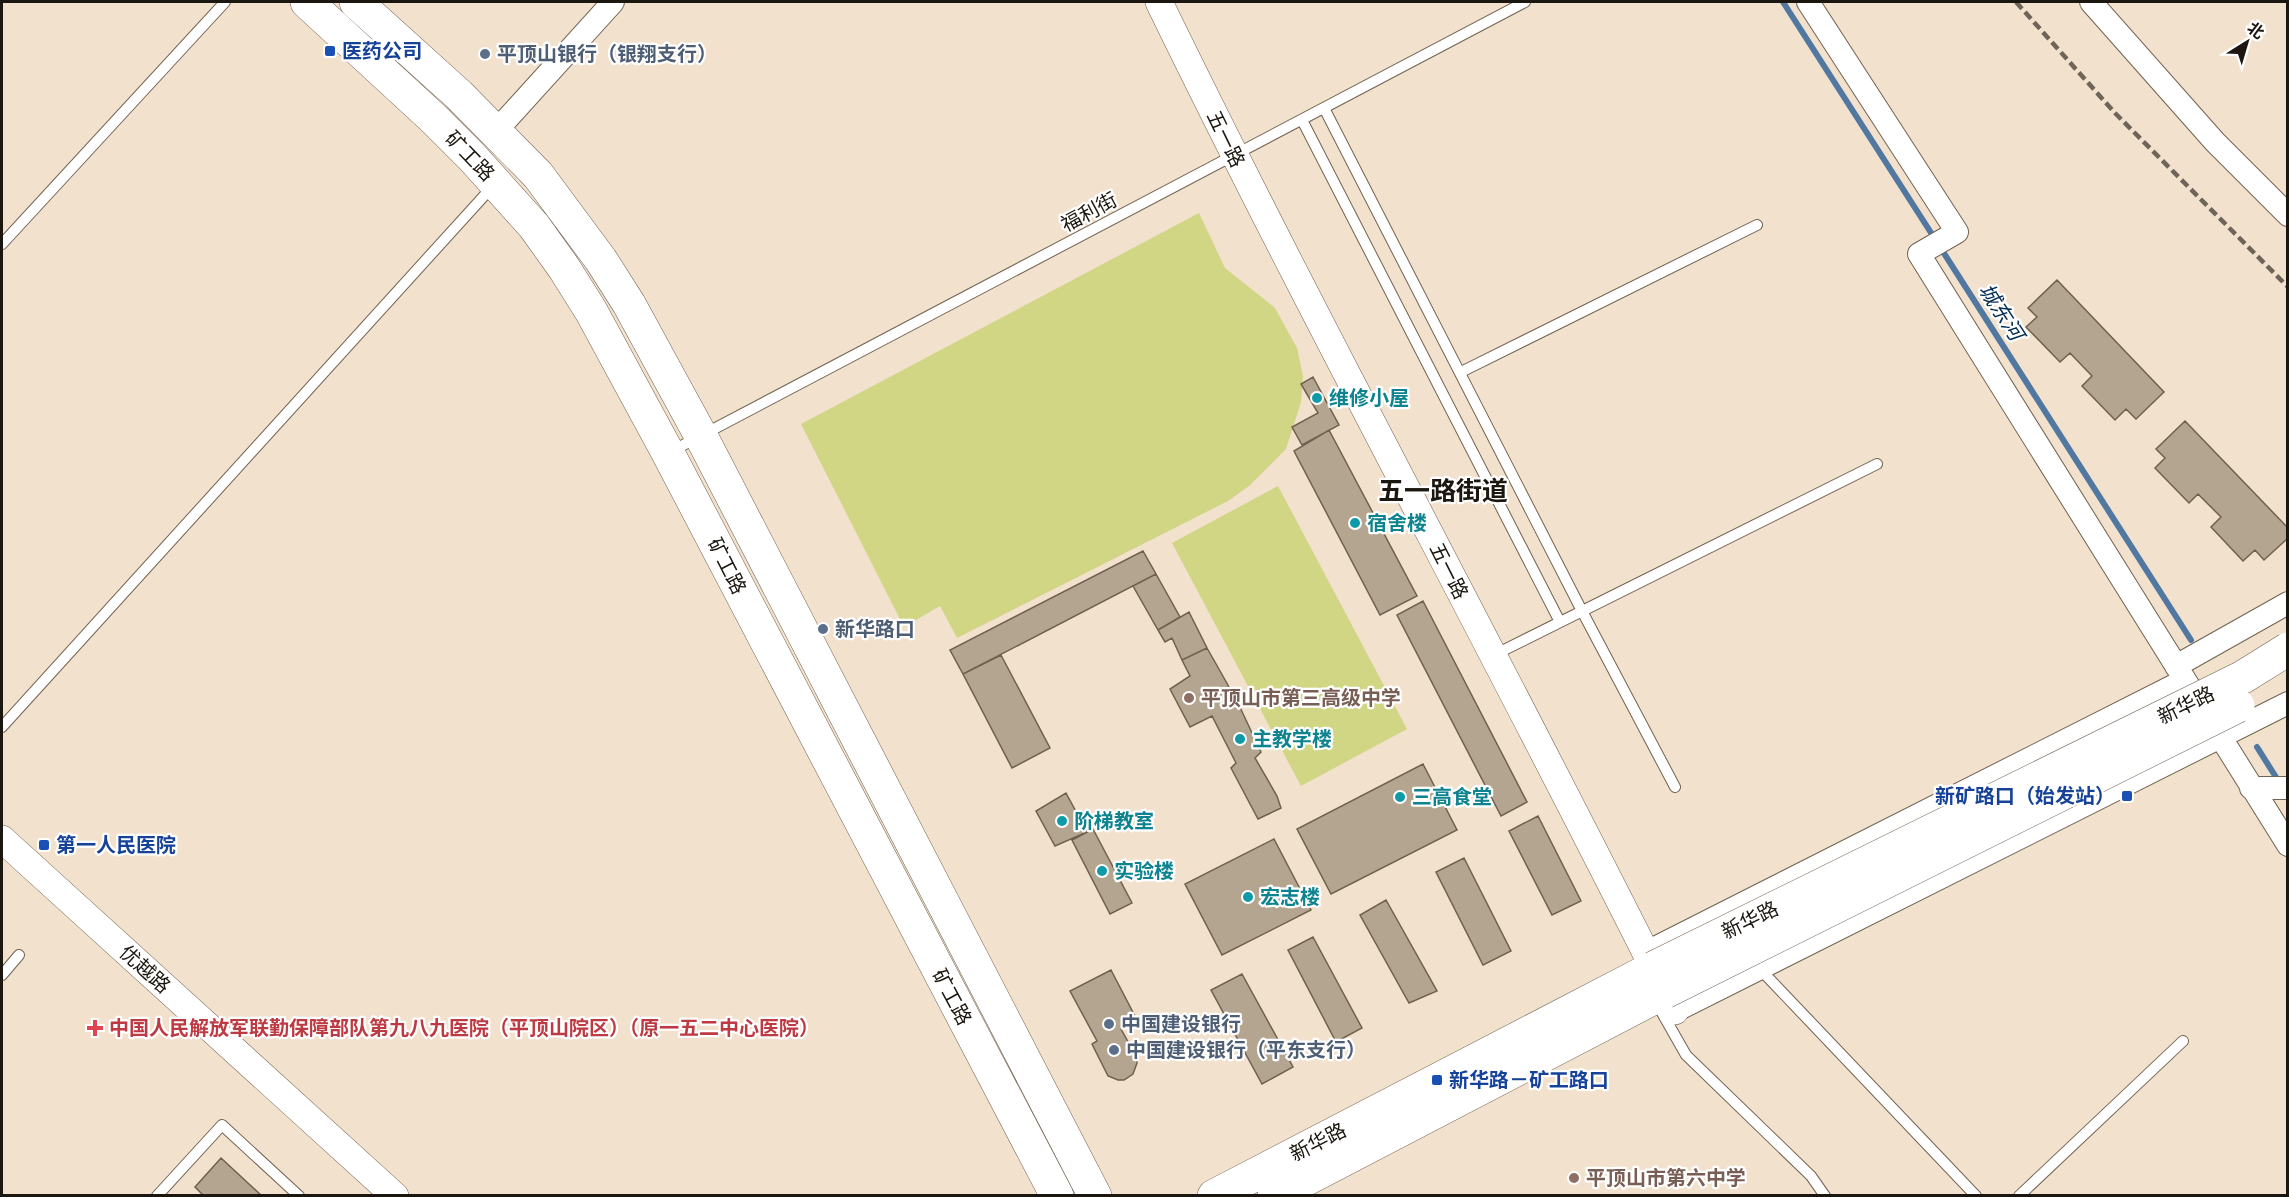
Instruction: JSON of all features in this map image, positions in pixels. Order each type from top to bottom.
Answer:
[{"type":"main road","name":"矿工路","points":[[306,2],[433,118],[496,182],[534,226],[564,268],[591,311],[668,453],[1057,1196]]},
{"type":"main road","name":"矿工路","points":[[356,2],[459,95],[538,175],[601,260],[629,304],[701,436],[1095,1196]]},
{"type":"main road","name":"新华路","points":[[1274,1196],[1658,984],[2243,677],[2288,647]]},
{"type":"main road","name":"新华路","points":[[1214,1196],[2251,699],[2288,675]]},
{"type":"street","points":[[496,131],[613,2]]},
{"type":"street","name":"五一路","points":[[1159,2],[1234,156],[1493,656],[1658,984]]},
{"type":"street","points":[[1808,2],[1957,232],[1919,254],[2218,736],[2257,788],[2288,844]]},
{"type":"street","points":[[2091,2],[2215,142],[2288,215]]},
{"type":"street","points":[[1658,984],[2180,673],[2288,603]]},
{"type":"street","points":[[1658,984],[1760,969],[2218,736],[2288,703]]},
{"type":"street","points":[[2257,788],[2288,788]]},
{"type":"street","name":"优越路","points":[[2,839],[395,1196]]},
{"type":"lane","points":[[2,244],[225,2]]},
{"type":"lane","name":"福利街","points":[[668,453],[1525,2]]},
{"type":"lane","points":[[1324,108],[1675,787]]},
{"type":"lane","points":[[1302,120],[1560,622]]},
{"type":"lane","points":[[2,728],[496,182]]},
{"type":"lane","points":[[1461,372],[1757,225]]},
{"type":"lane","points":[[1493,656],[1877,464]]},
{"type":"lane","points":[[2,975],[19,955]]},
{"type":"lane","points":[[1760,969],[1976,1196]]},
{"type":"lane","points":[[1658,984],[1686,1055],[1811,1176],[1825,1196]]},
{"type":"lane","points":[[2019,1196],[2183,1041]]},
{"type":"lane","points":[[157,1196],[222,1125],[299,1196]]},
{"type":"green space","points":[[1199,213],[1225,268],[1275,308],[1297,348],[1303,376],[1301,402],[1286,449],[1249,486],[1228,501],[957,638],[940,606],[904,627],[801,424]]},
{"type":"green space","points":[[1278,486],[1407,729],[1301,786],[1172,543]]},
{"type":"building","points":[[2057,280],[2164,392],[2136,419],[2126,409],[2115,420],[2082,386],[2092,376],[2070,353],[2060,362],[2026,327],[2037,317],[2028,308]]},
{"type":"building","name":"维修小屋","points":[[1313,377],[1339,425],[1302,445],[1292,427],[1318,413],[1301,384]]},
{"type":"building","points":[[2185,421],[2288,528],[2288,538],[2264,560],[2255,550],[2243,561],[2211,527],[2221,517],[2198,494],[2189,503],[2155,468],[2165,458],[2156,449]]},
{"type":"building","name":"宿舍楼","points":[[1329,430],[1417,596],[1380,615],[1294,451]]},
{"type":"building","points":[[1143,551],[1156,574],[963,674],[950,650]]},
{"type":"building","points":[[1156,574],[1180,617],[1158,630],[1133,586]]},
{"type":"building","points":[[1423,601],[1527,802],[1501,816],[1397,615]]},
{"type":"building","points":[[1189,612],[1207,648],[1182,660],[1172,638],[1165,642],[1158,630]]},
{"type":"building","name":"主教学楼","points":[[1207,648],[1237,701],[1261,752],[1255,758],[1277,796],[1281,808],[1258,819],[1231,768],[1236,763],[1212,716],[1190,727],[1170,689],[1190,676],[1182,660]]},
{"type":"building","points":[[1001,655],[1050,748],[1012,768],[963,674]]},
{"type":"building","name":"三高食堂","points":[[1423,764],[1457,830],[1331,894],[1297,829]]},
{"type":"building","name":"阶梯教室","points":[[1066,793],[1087,832],[1055,846],[1036,811]]},
{"type":"building","points":[[1538,816],[1581,901],[1552,915],[1509,831]]},
{"type":"building","name":"实验楼","points":[[1093,829],[1132,903],[1110,914],[1072,840]]},
{"type":"building","name":"宏志楼","points":[[1274,839],[1311,910],[1222,955],[1185,884]]},
{"type":"building","points":[[1464,858],[1511,951],[1483,965],[1436,872]]},
{"type":"building","points":[[1386,900],[1437,991],[1409,1003],[1360,915]]},
{"type":"building","points":[[1313,937],[1362,1028],[1336,1042],[1288,950]]},
{"type":"building","name":"中国建设银行","points":[[1111,970],[1137,1020],[1121,1029],[1136,1056],[1137,1063],[1133,1074],[1124,1080],[1108,1076],[1092,1044],[1097,1041],[1070,991]]},
{"type":"building","points":[[1242,974],[1293,1067],[1262,1084],[1211,990]]},
{"type":"building","points":[[221,1158],[262,1196],[204,1196],[195,1187]]},
{"type":"waterway","name":"城东河","points":[[1783,2],[1935,239]]},
{"type":"waterway","name":"城东河","points":[[1940,247],[2191,640]]},
{"type":"waterway","name":"城东河","points":[[2257,747],[2279,782]]},
{"type":"railway","points":[[2016,2],[2115,113],[2288,287]]},
{"type":"place","name":"医药公司","points":[[330,51]]},
{"type":"place","name":"平顶山银行（银翔支行）","points":[[485,54]]},
{"type":"place","name":"维修小屋","points":[[1317,398]]},
{"type":"place","name":"宿舍楼","points":[[1355,523]]},
{"type":"place","name":"新华路口","points":[[823,629]]},
{"type":"place","name":"平顶山市第三高级中学","points":[[1189,698]]},
{"type":"place","name":"主教学楼","points":[[1240,739]]},
{"type":"place","name":"新矿路口（始发站）","points":[[2127,796]]},
{"type":"place","name":"三高食堂","points":[[1400,797]]},
{"type":"place","name":"阶梯教室","points":[[1062,821]]},
{"type":"place","name":"第一人民医院","points":[[44,845]]},
{"type":"place","name":"实验楼","points":[[1102,871]]},
{"type":"place","name":"宏志楼","points":[[1248,897]]},
{"type":"place","name":"中国建设银行","points":[[1109,1024]]},
{"type":"place","name":"中国人民解放军联勤保障部队第九八九医院（平顶山院区）（原一五二中心医院）","points":[[95,1028]]},
{"type":"place","name":"中国建设银行（平东支行）","points":[[1114,1050]]},
{"type":"place","name":"新华路－矿工路口","points":[[1437,1080]]},
{"type":"place","name":"平顶山市第六中学","points":[[1574,1178]]},
{"type":"district","name":"五一路街道","points":[[1443,491]]}]
